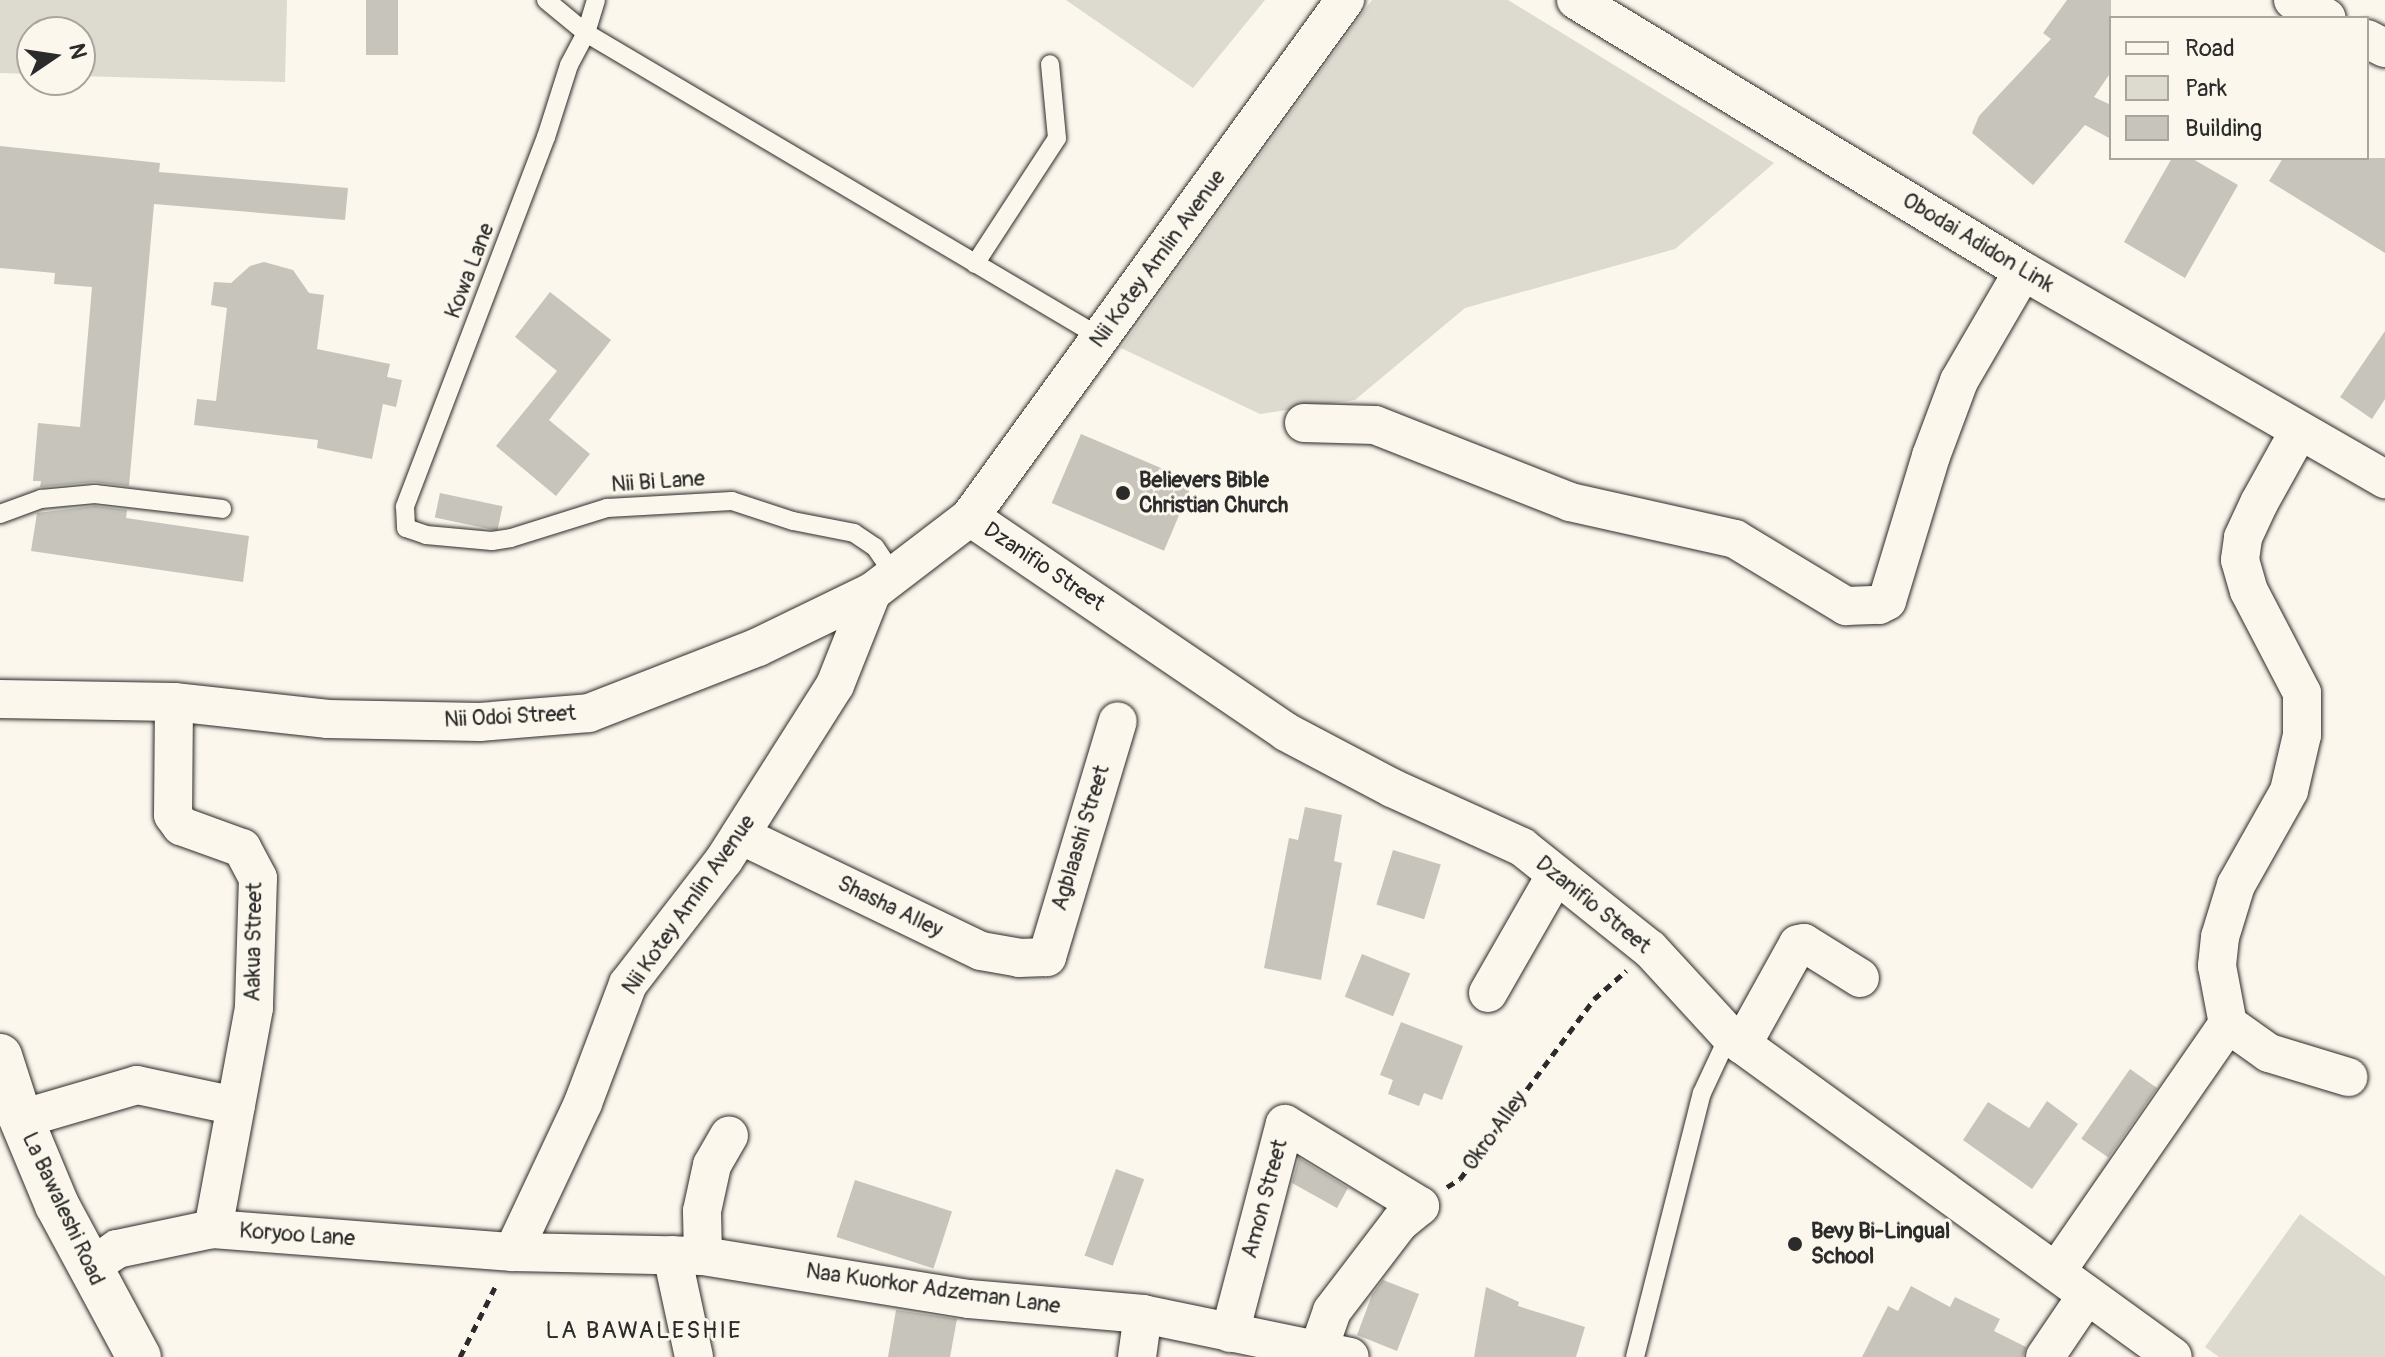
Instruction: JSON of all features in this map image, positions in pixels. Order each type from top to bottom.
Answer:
[{"type":"main road","name":"La Bawaleshi Road","points":[[0,1056],[21,1119],[89,1268],[139,1357]]},
{"type":"street","name":"Nii Kotey Amlin Avenue","points":[[970,517],[1345,0]]},
{"type":"street","name":"Obodai Adidon Link","points":[[1576,0],[2023,271],[2385,479]]},
{"type":"street","points":[[2293,0],[2323,16]]},
{"type":"street","points":[[1304,423],[1375,425],[1570,502],[1735,539],[1846,606],[1879,605],[1887,601],[1931,456],[1959,381],[2023,271]]},
{"type":"street","points":[[2299,431],[2259,503],[2243,538],[2240,560],[2249,591],[2302,693],[2302,735],[2289,791],[2236,885],[2220,937],[2217,966],[2228,1024],[2269,1053],[2348,1077]]},
{"type":"street","name":"Nii Odoi Street","points":[[0,699],[174,702],[328,719],[480,722],[589,713],[744,653],[884,585],[970,517]]},
{"type":"street","name":"Dzanifio Street","points":[[970,517],[1286,732],[1392,788],[1522,847],[1650,949],[1736,1040],[2173,1357]]},
{"type":"street","name":"Nii Kotey Amlin Avenue","points":[[513,1252],[583,1103],[628,984],[740,835],[835,685],[884,585]]},
{"type":"street","name":"Aakua Street","points":[[174,702],[173,815],[181,826],[242,848],[258,878],[254,1008],[213,1229]]},
{"type":"street","name":"Agblaashi Street","points":[[1047,957],[1118,721]]},
{"type":"street","name":"Shasha Alley","points":[[740,835],[981,951],[1019,958],[1047,957]]},
{"type":"street","points":[[1488,993],[1555,876]]},
{"type":"street","points":[[1736,1040],[1798,944],[1804,943],[1860,978]]},
{"type":"street","points":[[2056,1272],[2228,1024]]},
{"type":"street","points":[[21,1119],[137,1085],[236,1106]]},
{"type":"street","name":"Amon Street","points":[[1230,1333],[1285,1124],[1420,1206]]},
{"type":"street","points":[[694,1357],[688,1255],[712,1165],[729,1135]]},
{"type":"street","points":[[1334,1354],[1332,1311],[1400,1222],[1420,1206]]},
{"type":"street","name":"Koryoo Lane","points":[[89,1268],[117,1249],[213,1229],[513,1252]]},
{"type":"street","name":"Naa Kuorkor Adzeman Lane","points":[[513,1252],[688,1255],[969,1299],[1143,1314],[1334,1354]]},
{"type":"street","points":[[2045,1357],[2087,1295]]},
{"type":"street","points":[[1137,1357],[1143,1314]]},
{"type":"lane","points":[[546,0],[586,33],[1100,337]]},
{"type":"lane","name":"Kowa Lane","points":[[406,528],[405,507],[596,0]]},
{"type":"lane","points":[[975,264],[1057,138],[1050,64]]},
{"type":"lane","points":[[0,514],[41,499],[95,494],[222,509]]},
{"type":"lane","name":"Nii Bi Lane","points":[[406,528],[426,535],[492,541],[607,508],[732,501],[793,521],[854,533],[875,547],[884,585]]},
{"type":"lane","points":[[1635,1357],[1702,1093],[1736,1040]]},
{"type":"path","name":"Okro Alley","points":[[1420,1206],[1460,1179],[1594,999],[1650,949]]},
{"type":"path","points":[[460,1357],[513,1252]]},
{"type":"green space","points":[[0,0],[287,0],[285,82],[96,76],[96,16],[16,16],[16,74],[0,73]]},
{"type":"green space","points":[[1066,0],[1265,0],[1193,88]]},
{"type":"green space","points":[[1372,0],[1508,0],[1774,163],[1675,249],[1465,308],[1355,400],[1260,414],[1121,348]]},
{"type":"green space","points":[[2300,1214],[2385,1276],[2385,1357],[2219,1357],[2205,1347]]},
{"type":"building","points":[[366,0],[398,0],[398,55],[366,55]]},
{"type":"building","points":[[2067,0],[2111,0],[2109,75],[2094,97],[2109,104],[2109,138],[2085,125],[2033,185],[1972,133],[1979,116],[2051,39],[2043,33]]},
{"type":"building","points":[[0,146],[160,163],[159,172],[348,188],[345,220],[154,204],[129,486],[94,482],[40,487],[41,481],[33,481],[38,423],[80,427],[92,287],[54,284],[55,273],[0,268]]},
{"type":"building","points":[[2385,158],[2385,253],[2269,181],[2282,160]]},
{"type":"building","points":[[2171,160],[2194,160],[2238,185],[2185,278],[2124,242]]},
{"type":"building","points":[[264,262],[293,270],[309,293],[324,295],[317,349],[390,364],[387,377],[402,380],[396,407],[383,404],[372,459],[317,448],[318,440],[194,425],[197,399],[216,401],[227,308],[211,305],[214,282],[231,283],[250,266]]},
{"type":"building","points":[[550,292],[611,340],[549,420],[590,454],[556,496],[496,446],[557,371],[515,337]]},
{"type":"building","points":[[2385,331],[2385,399],[2372,419],[2340,397]]},
{"type":"building","name":"Believers Bible Christian Church","points":[[1081,434],[1193,482],[1164,551],[1052,503]]},
{"type":"building","points":[[440,493],[503,506],[497,531],[435,517]]},
{"type":"building","points":[[95,506],[127,510],[126,518],[249,536],[243,582],[31,551],[37,513]]},
{"type":"building","points":[[1305,807],[1342,815],[1334,861],[1342,863],[1321,980],[1264,968],[1289,838],[1298,840]]},
{"type":"building","points":[[1393,850],[1441,865],[1424,919],[1376,905]]},
{"type":"building","points":[[1362,954],[1410,973],[1393,1016],[1345,997]]},
{"type":"building","points":[[1401,1022],[1463,1046],[1442,1100],[1424,1093],[1419,1106],[1388,1094],[1393,1080],[1380,1075]]},
{"type":"building","points":[[2130,1069],[2157,1088],[2108,1158],[2081,1139]]},
{"type":"building","points":[[2047,1101],[2078,1124],[2032,1189],[1963,1140],[1988,1102],[2029,1128]]},
{"type":"building","points":[[1299,1158],[1348,1188],[1337,1208],[1292,1183]]},
{"type":"building","points":[[1116,1169],[1144,1179],[1113,1266],[1085,1255]]},
{"type":"building","points":[[855,1180],[952,1212],[933,1269],[836,1237]]},
{"type":"building","points":[[1383,1280],[1419,1294],[1397,1351],[1357,1335],[1372,1295]]},
{"type":"building","points":[[1911,1286],[1950,1307],[1955,1297],[2000,1319],[1994,1331],[2026,1347],[2023,1357],[1862,1357],[1888,1306],[1898,1311]]},
{"type":"building","points":[[1486,1287],[1519,1302],[1518,1306],[1585,1327],[1576,1357],[1474,1357]]},
{"type":"building","points":[[896,1310],[957,1319],[950,1357],[888,1357]]},
{"type":"place","name":"Believers Bible Christian Church","points":[[1123,493]]},
{"type":"place","name":"Bevy Bi-Lingual School","points":[[1795,1244]]},
{"type":"district","name":"LA BAWALESHIE","points":[[644,1331]]}]
